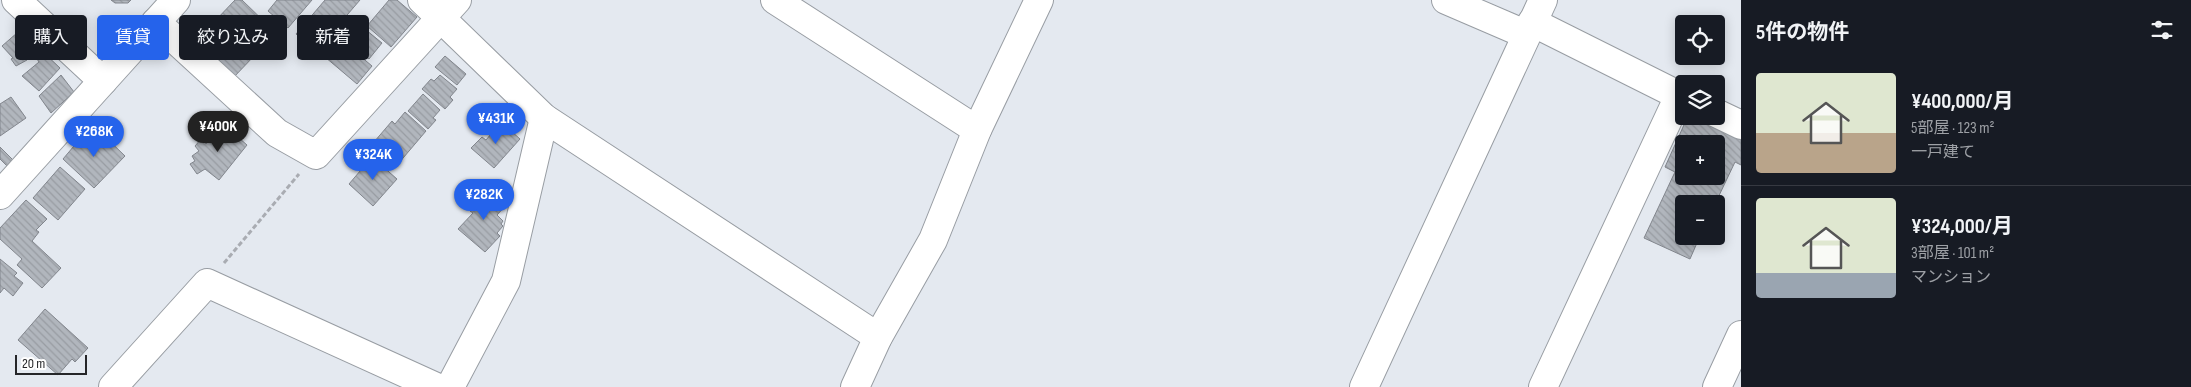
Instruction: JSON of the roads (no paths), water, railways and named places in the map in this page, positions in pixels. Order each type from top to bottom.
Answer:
[{"type":"street","points":[[16,0],[103,81]]},
{"type":"street","points":[[162,15],[176,0]]},
{"type":"street","points":[[775,0],[977,130]]},
{"type":"street","points":[[855,387],[878,337],[933,240],[977,130],[1039,0]]},
{"type":"street","points":[[1446,0],[1533,19],[1675,94]]},
{"type":"street","points":[[169,34],[276,133],[316,155],[440,6],[544,118],[878,337]]},
{"type":"street","points":[[1364,387],[1533,19]]},
{"type":"street","points":[[0,195],[122,60]]},
{"type":"street","points":[[1543,387],[1675,110]]},
{"type":"street","points":[[1725,117],[1741,125]]},
{"type":"street","points":[[450,387],[506,281],[544,118]]},
{"type":"street","points":[[113,387],[207,283],[436,387]]},
{"type":"street","points":[[1717,387],[1741,335]]}]
